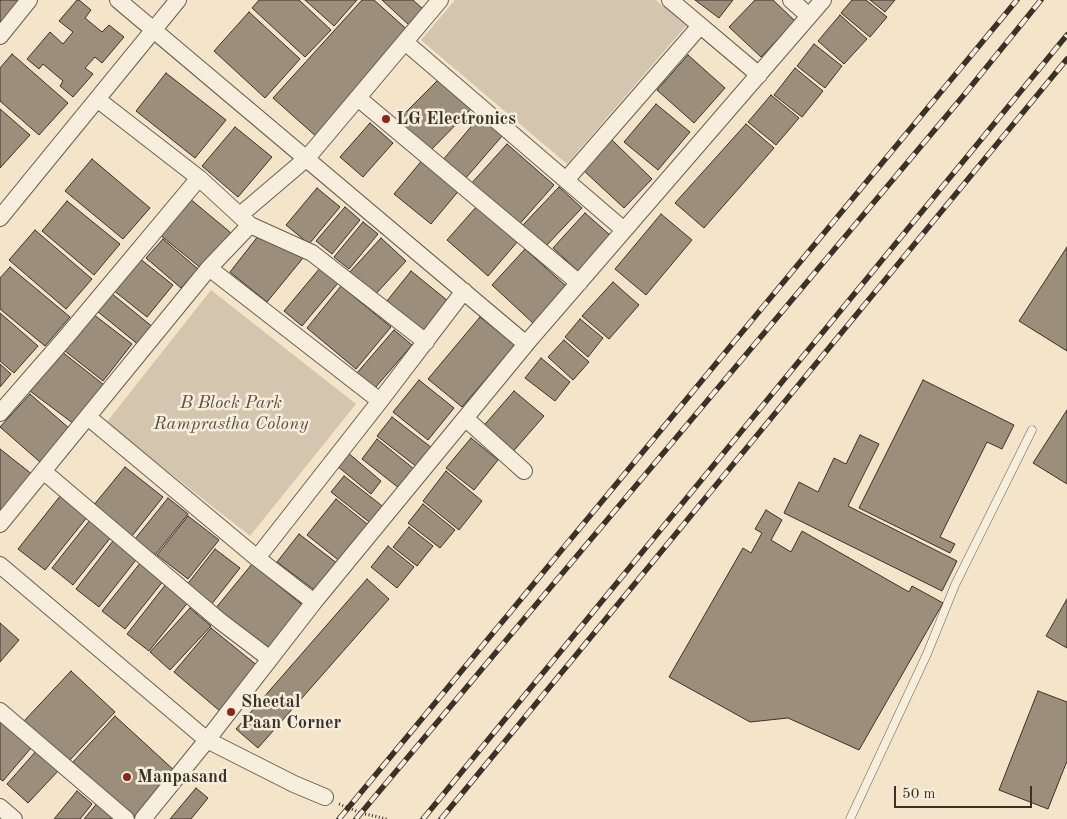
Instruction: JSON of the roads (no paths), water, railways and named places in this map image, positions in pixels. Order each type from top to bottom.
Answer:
[{"type":"street","points":[[0,36],[29,0]]},
{"type":"street","points":[[118,0],[526,344]]},
{"type":"street","points":[[0,218],[178,0]]},
{"type":"street","points":[[0,524],[209,268],[245,220],[307,158],[440,0]]},
{"type":"street","points":[[670,0],[759,75]]},
{"type":"street","points":[[791,0],[809,16]]},
{"type":"street","points":[[143,819],[208,740],[314,602],[526,344],[823,0]]},
{"type":"street","points":[[566,180],[700,26]]},
{"type":"street","points":[[404,42],[624,230]]},
{"type":"street","points":[[358,98],[579,283]]},
{"type":"street","points":[[97,99],[199,178],[245,220],[312,253],[426,342]]},
{"type":"street","points":[[0,412],[67,336],[199,178]]},
{"type":"street","points":[[209,268],[380,401]]},
{"type":"street","points":[[257,558],[464,291]]},
{"type":"street","points":[[88,417],[257,558],[314,602]]},
{"type":"street","points":[[465,418],[524,471]]},
{"type":"street","points":[[44,471],[220,621],[270,659]]},
{"type":"street","points":[[0,565],[208,740],[325,798]]},
{"type":"street","points":[[0,711],[126,819]]},
{"type":"street","points":[[0,806],[14,819]]},
{"type":"lane","points":[[850,819],[927,654],[955,585],[1032,430]]},
{"type":"railway","points":[[339,819],[1017,0]]},
{"type":"railway","points":[[356,819],[964,95],[1041,0]]},
{"type":"railway","points":[[423,819],[1067,35]]},
{"type":"railway","points":[[441,819],[1067,59]]},
{"type":"place","name":"LG Electronics","points":[[386,119]]},
{"type":"place","name":"Sheetal Paan Corner","points":[[231,712]]},
{"type":"place","name":"Manpasand","points":[[127,777]]},
{"type":"park label","name":"B Block Park Ramprastha Colony","points":[[231,413]]}]
